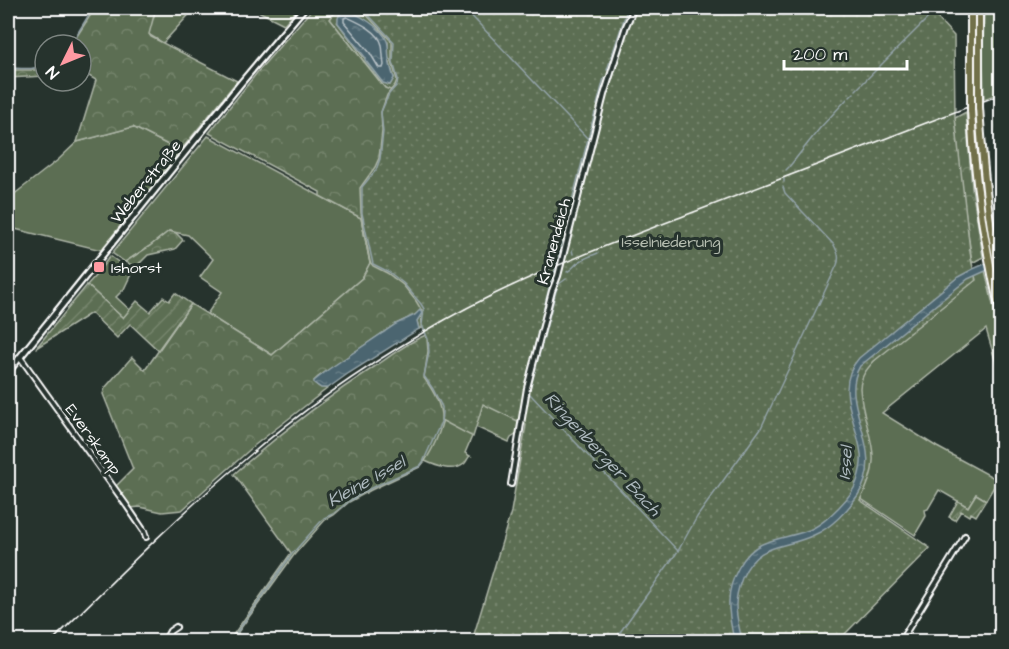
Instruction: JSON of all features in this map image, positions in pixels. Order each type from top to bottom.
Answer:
[{"type":"highway","points":[[971,8],[971,107],[976,182],[987,252],[1002,319]]},
{"type":"highway","points":[[979,8],[979,104],[985,181],[1002,285]]},
{"type":"main road","name":"Weberstraße","points":[[8,372],[240,83],[304,8]]},
{"type":"street","name":"Kranendeich","points":[[512,484],[527,391],[552,291],[558,276],[604,95],[634,8]]},
{"type":"street","name":"Everskamp","points":[[20,357],[127,506],[146,537]]},
{"type":"street","points":[[900,642],[965,536]]},
{"type":"street","points":[[164,642],[170,631],[176,627]]},
{"type":"green space","points":[[95,8],[156,8],[149,34],[151,37],[237,81],[180,151],[133,127],[77,142],[96,80],[93,78],[93,33],[79,33]]},
{"type":"green space","points":[[156,8],[195,8],[163,43],[148,34]]},
{"type":"green space","points":[[252,8],[298,8],[284,24]]},
{"type":"green space","points":[[313,8],[338,8],[330,19],[385,88],[393,91],[398,86],[394,40],[369,16],[350,8],[366,8],[394,38],[400,79],[390,271],[422,303],[428,324],[419,329],[417,321],[420,311],[396,324],[318,377],[314,381],[317,385],[321,388],[328,388],[255,445],[182,510],[162,512],[140,507],[130,508],[115,487],[133,469],[103,394],[105,388],[132,357],[145,370],[191,304],[272,355],[362,278],[370,263],[361,218],[320,196],[320,192],[209,133]]},
{"type":"green space","points":[[338,8],[350,8],[369,16],[393,39],[399,79],[393,92],[385,88],[330,19]],"holes":[[[338,23],[388,42],[388,56],[394,78],[390,85],[361,54]]]},
{"type":"green space","name":"Isselniederung","points":[[360,8],[928,8],[954,36],[955,118],[971,259],[976,280],[874,361],[864,373],[860,388],[873,456],[868,483],[860,500],[930,548],[838,641],[472,641],[511,512],[526,425],[483,404],[473,437],[441,420],[436,398],[424,378],[428,351],[427,339],[421,326],[422,311],[403,285],[370,262],[361,213],[360,188],[379,158],[382,131],[381,112],[387,95],[397,80],[392,62],[392,42]]},
{"type":"green space","points":[[984,8],[1001,8],[1002,92],[984,99],[983,55]]},
{"type":"green space","points":[[8,70],[33,70],[33,77],[8,78]]},
{"type":"green space","points":[[1001,103],[1001,169],[997,126]]},
{"type":"green space","points":[[966,112],[972,188],[983,257],[972,263],[955,118]]},
{"type":"green space","points":[[133,127],[180,151],[101,250],[11,228],[8,225],[8,199],[77,142]]},
{"type":"green space","points":[[208,136],[361,218],[370,263],[362,278],[272,355],[207,314],[222,292],[200,277],[213,259],[188,235],[169,231],[125,262],[112,253]]},
{"type":"green space","points":[[169,231],[176,233],[183,240],[175,249],[148,255],[138,265],[125,262],[150,246]]},
{"type":"green space","points":[[110,256],[132,272],[124,289],[116,297],[130,310],[123,318],[87,285]]},
{"type":"green space","points":[[985,270],[1001,340],[1001,380],[986,329],[882,413],[937,447],[998,480],[986,500],[976,494],[968,507],[939,490],[928,509],[925,510],[926,516],[915,535],[857,496],[854,378],[975,275]]},
{"type":"green space","points":[[87,285],[123,318],[137,301],[150,312],[163,297],[169,301],[175,293],[191,304],[158,350],[130,324],[117,338],[91,313],[36,348]]},
{"type":"green space","points":[[428,334],[444,412],[439,433],[429,455],[420,467],[349,502],[325,520],[294,555],[238,632],[239,641],[228,642],[291,553],[234,474],[321,403],[402,348]]},
{"type":"green space","points":[[426,376],[517,418],[519,423],[517,434],[509,442],[476,427],[465,453],[470,456],[460,467],[439,467],[425,461],[444,412]]},
{"type":"green space","points":[[976,494],[986,500],[976,516],[971,513],[969,516],[961,511],[955,520],[949,517],[958,501],[968,507]]},
{"type":"water","points":[[345,10],[369,22],[384,36],[388,43],[389,62],[394,78],[390,85],[383,83],[338,23],[339,15]]},
{"type":"water","points":[[1001,257],[1001,264],[968,279],[860,366],[855,381],[854,396],[866,444],[868,461],[866,478],[858,495],[827,528],[803,540],[772,548],[748,566],[741,581],[736,602],[742,641],[734,642],[729,611],[730,593],[734,576],[743,560],[762,544],[806,531],[820,524],[845,501],[856,485],[861,468],[861,454],[847,392],[851,369],[859,358],[958,277]]},
{"type":"water","points":[[420,310],[422,313],[417,321],[419,329],[328,388],[321,388],[314,383],[329,369]]},
{"type":"waterway","points":[[78,33],[93,8]]},
{"type":"waterway","name":"Kleine Issel","points":[[230,642],[292,554],[324,518],[371,488],[420,466],[441,422],[442,407],[424,376],[429,352],[428,339],[422,325],[424,309],[403,283],[389,272],[373,264],[362,213],[362,187],[376,170],[380,159],[383,132],[381,112],[389,94],[397,85],[398,79],[393,62],[394,42],[362,8]]},
{"type":"waterway","points":[[464,8],[588,139]]},
{"type":"waterway","points":[[856,90],[938,8]]},
{"type":"waterway","points":[[607,70],[627,10]]},
{"type":"waterway","points":[[8,68],[33,68]]},
{"type":"waterway","points":[[597,105],[604,78]]},
{"type":"waterway","points":[[850,97],[854,93]]},
{"type":"waterway","points":[[786,170],[847,99]]},
{"type":"waterway","name":"Ringenberger Bach","points":[[568,216],[595,112]]},
{"type":"waterway","points":[[613,642],[678,551],[697,517],[761,428],[837,265],[838,255],[834,245],[785,193],[783,187]]},
{"type":"waterway","name":"Ringenberger Bach","points":[[526,389],[525,385],[565,225]]},
{"type":"waterway","points":[[572,250],[573,254]]},
{"type":"waterway","points":[[567,272],[576,264],[598,253]]},
{"type":"waterway","points":[[531,386],[556,291],[559,284],[566,279]]},
{"type":"waterway","name":"Ringenberger Bach","points":[[529,393],[678,551]]},
{"type":"waterway","points":[[429,642],[434,633]]},
{"type":"railway","points":[[51,642],[168,527],[263,444],[330,393],[376,361],[424,332],[489,297],[591,252],[1002,94]]},
{"type":"place","name":"Ishorst","points":[[99,267]]},
{"type":"water label","name":"Issel","points":[[845,463]]}]
